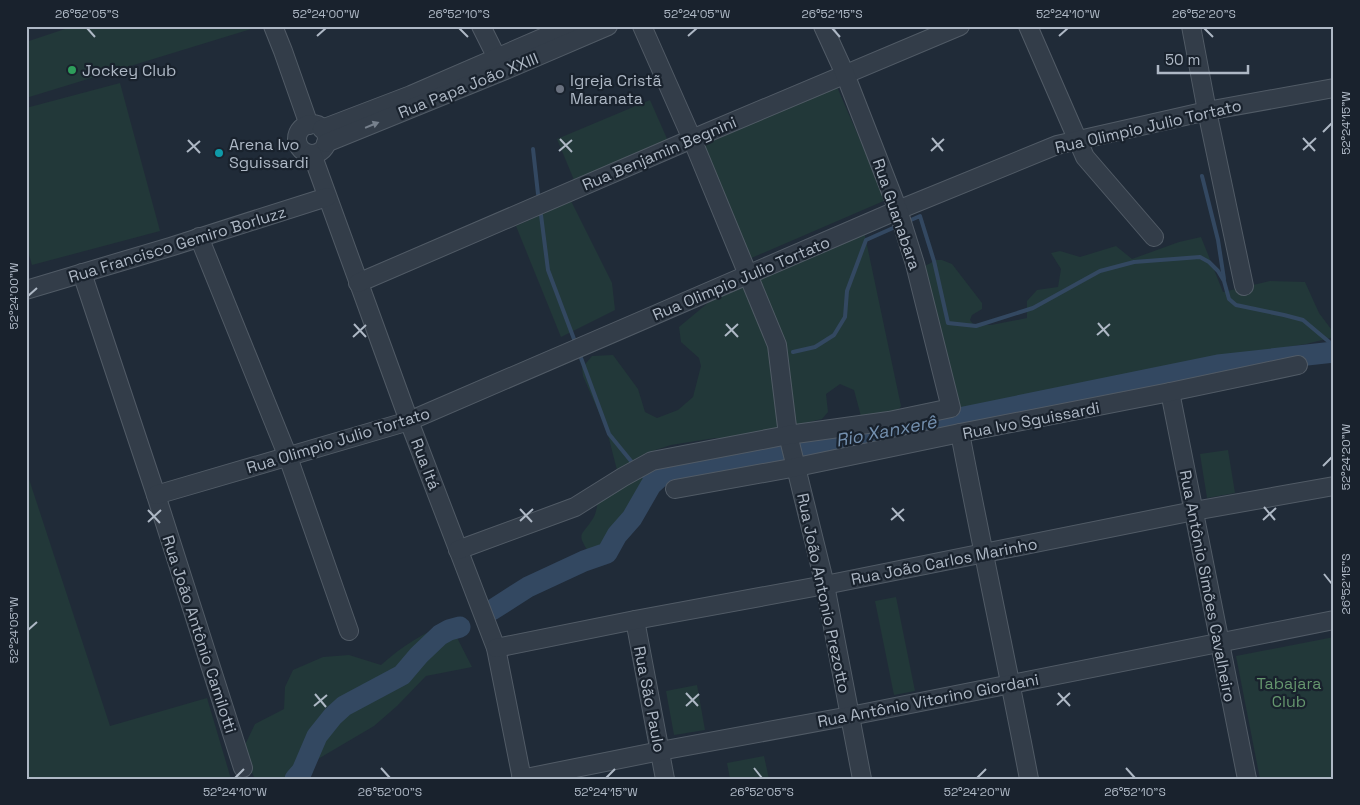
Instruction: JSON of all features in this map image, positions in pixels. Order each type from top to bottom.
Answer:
[{"type":"street","points":[[273,26],[319,132],[321,151],[312,154],[300,148],[297,138],[301,130],[319,132]]},
{"type":"street","points":[[481,26],[500,65]]},
{"type":"street","name":"Rua Papa João XXIII","points":[[551,43],[570,26]]},
{"type":"street","name":"Rua Papa João XXIII","points":[[319,132],[413,101],[551,43],[608,26]]},
{"type":"street","name":"Rua João Antonio Prezotto","points":[[642,26],[692,139],[777,345],[793,452],[825,585],[862,779]]},
{"type":"street","name":"Rua Guanabara","points":[[823,26],[845,74],[898,210],[915,264],[950,408]]},
{"type":"street","name":"Rua Benjamin Begnini","points":[[358,282],[960,26]]},
{"type":"street","points":[[1028,26],[1086,157],[1154,237]]},
{"type":"street","points":[[1191,26],[1244,286]]},
{"type":"street","name":"Rua Olimpio Julio Tortato","points":[[156,495],[409,421],[898,210],[1057,145],[1207,111],[1334,88]]},
{"type":"street","name":"Rua Itá","points":[[312,154],[409,421],[496,648],[522,779]]},
{"type":"street","name":"Rua Francisco Gemiro Borluzz","points":[[26,290],[327,197]]},
{"type":"street","points":[[200,237],[288,457],[349,631]]},
{"type":"street","name":"Rua João Antônio Camilotti","points":[[82,273],[156,495],[243,768]]},
{"type":"street","name":"Rua Ivo Sguissardi","points":[[458,550],[574,507],[652,461],[793,452],[960,433],[1298,365]]},
{"type":"street","name":"Rua Antônio Simões Cavalheiro","points":[[1170,392],[1247,779]]},
{"type":"street","name":"Rua Ivo Sguissardi","points":[[674,490],[889,421],[950,408]]},
{"type":"street","points":[[960,433],[1029,779]]},
{"type":"street","name":"Rua João Carlos Marinho","points":[[496,648],[825,585],[1194,511],[1334,486]]},
{"type":"street","name":"Rua São Paulo","points":[[635,620],[665,779]]},
{"type":"street","name":"Rua Antônio Vitorino Giordani","points":[[522,779],[1334,620]]},
{"type":"green space","name":"Jockey Club","points":[[74,26],[258,27],[26,98],[26,42]]},
{"type":"green space","points":[[120,83],[160,231],[32,265],[26,244],[26,108]]},
{"type":"green space","points":[[837,87],[886,200],[749,259],[703,144]]},
{"type":"green space","points":[[650,100],[668,141],[574,180],[557,139]]},
{"type":"green space","points":[[571,201],[612,283],[615,310],[561,337],[516,226]]},
{"type":"green space","points":[[864,231],[901,406],[896,414],[862,420],[854,390],[840,384],[826,394],[828,412],[822,419],[740,438],[715,438],[671,445],[646,453],[617,470],[607,431],[583,376],[582,368],[592,356],[613,355],[638,389],[645,412],[657,418],[678,410],[693,397],[701,366],[699,358],[681,342],[679,327],[709,302],[742,283]]},
{"type":"green space","points":[[1201,237],[1223,292],[1270,281],[1305,282],[1319,313],[1334,333],[1334,337],[1306,344],[1158,368],[1030,395],[1001,405],[966,413],[960,412],[946,370],[924,272],[925,266],[936,260],[952,264],[982,303],[982,309],[972,315],[970,320],[973,324],[991,325],[1027,318],[1027,301],[1037,290],[1058,287],[1061,269],[1051,253],[1060,251],[1080,257],[1116,246],[1132,259],[1179,242]]},
{"type":"green space","points":[[1228,450],[1235,493],[1207,498],[1200,454]]},
{"type":"green space","points":[[653,466],[643,480],[612,540],[600,551],[588,551],[581,537],[594,516],[598,500]]},
{"type":"green space","points":[[26,470],[110,726],[207,698],[231,779],[26,779]]},
{"type":"green space","points":[[896,597],[915,691],[894,695],[875,601]]},
{"type":"green space","points":[[449,622],[472,667],[426,676],[397,706],[374,726],[318,759],[303,779],[255,779],[242,751],[255,724],[284,709],[285,687],[293,670],[323,657],[349,655],[381,665],[413,640]]},
{"type":"green space","name":"Tabajara Club","points":[[1334,637],[1334,779],[1260,779],[1236,656]]},
{"type":"green space","points":[[697,685],[705,730],[674,735],[666,691]]},
{"type":"green space","points":[[764,756],[769,779],[730,779],[727,763]]},
{"type":"waterway","points":[[533,149],[538,194]]},
{"type":"waterway","points":[[1202,176],[1218,240],[1224,279]]},
{"type":"waterway","points":[[541,215],[548,270],[574,339]]},
{"type":"waterway","points":[[911,220],[920,216],[934,261],[948,323],[976,326],[1033,308],[1100,271],[1134,262],[1200,257],[1209,262],[1218,271],[1224,281],[1229,299],[1236,305],[1303,320],[1334,346]]},
{"type":"waterway","points":[[793,352],[815,347],[834,335],[845,317],[847,291],[866,240],[893,228]]},
{"type":"waterway","name":"Rio Xanxerê","points":[[492,610],[528,587],[584,561],[607,553],[617,535],[632,518],[651,485],[663,474],[696,471],[712,465],[949,420],[1218,365],[1334,352]]},
{"type":"waterway","points":[[581,358],[609,434],[631,461]]},
{"type":"waterway","points":[[644,477],[651,485]]},
{"type":"waterway","name":"Rio Xanxerê","points":[[295,779],[302,771],[317,736],[333,716],[344,706],[402,675],[440,635],[460,627]]},
{"type":"place","name":"Jockey Club","points":[[72,70]]},
{"type":"place","name":"Igreja Cristã Maranata","points":[[560,89]]},
{"type":"place","name":"Arena Ivo Sguissardi","points":[[219,153]]}]
